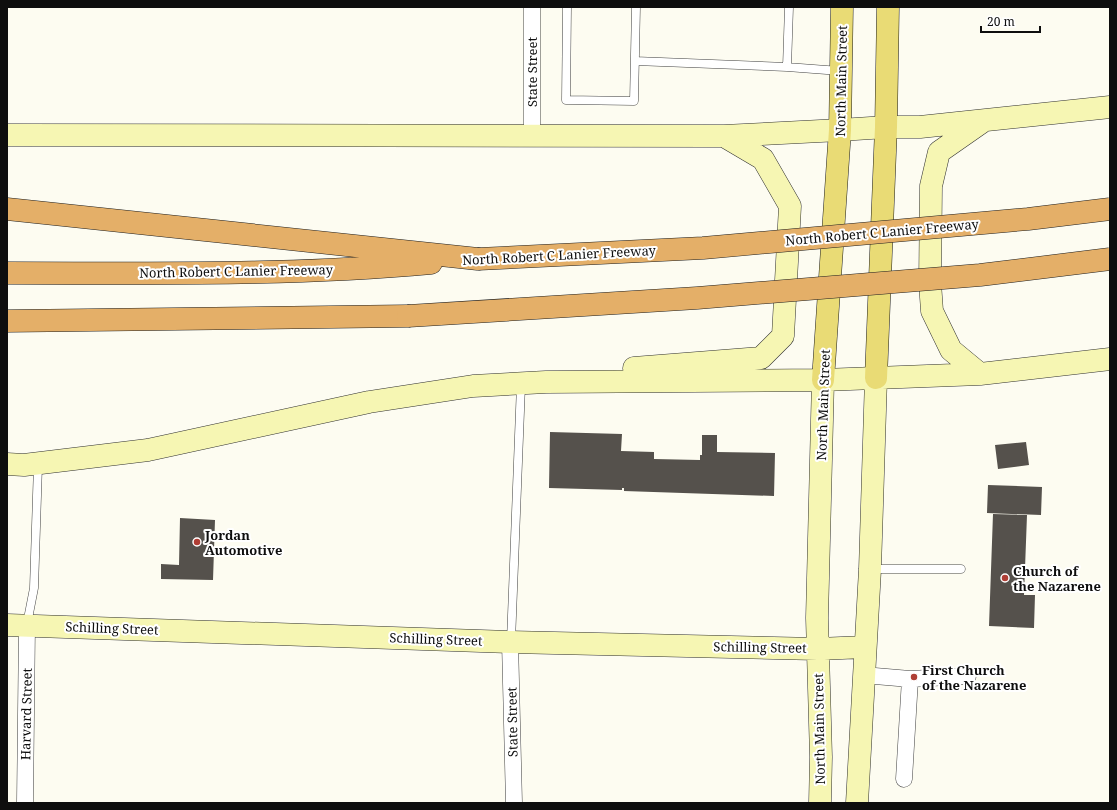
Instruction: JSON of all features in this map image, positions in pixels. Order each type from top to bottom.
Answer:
[{"type":"highway","points":[[7,209],[395,258]]},
{"type":"highway","name":"North Robert C Lanier Freeway","points":[[7,273],[241,273],[395,258],[478,258],[703,248],[1020,220],[1110,209]]},
{"type":"highway","points":[[7,321],[408,316],[697,298],[980,275],[1110,259]]},
{"type":"main road","name":"North Main Street","points":[[820,803],[821,757],[817,618],[824,380],[840,130],[842,7]]},
{"type":"main road","points":[[857,803],[870,568],[886,127],[888,7]]},
{"type":"main road","points":[[7,135],[532,137],[724,136],[886,127],[920,127],[1110,107]]},
{"type":"main road","points":[[980,374],[951,350],[932,311],[930,283],[931,186],[939,152],[985,120]]},
{"type":"main road","points":[[546,382],[602,370],[761,358],[782,336],[790,206],[763,159],[724,136]]},
{"type":"main road","points":[[7,464],[24,465],[148,450],[369,402],[473,386],[546,382],[824,380],[980,374],[1110,359]]},
{"type":"main road","name":"Schilling Street","points":[[17,625],[510,642],[818,649],[865,647]]},
{"type":"street","name":"State Street","points":[[532,7],[532,137]]},
{"type":"street","name":"Harvard Street","points":[[17,625],[25,803]]},
{"type":"street","name":"State Street","points":[[510,642],[514,803]]},
{"type":"street","points":[[863,675],[910,678],[968,676]]},
{"type":"street","points":[[904,779],[910,678]]},
{"type":"lane","points":[[567,7],[566,100],[634,101],[636,7]]},
{"type":"lane","points":[[787,67],[789,7]]},
{"type":"lane","points":[[635,61],[787,67],[841,71]]},
{"type":"lane","points":[[510,642],[521,384]]},
{"type":"lane","points":[[17,625],[34,588],[38,463]]},
{"type":"lane","points":[[870,568],[961,569]]},
{"type":"building","points":[[550,432],[622,434],[621,451],[654,452],[654,459],[700,460],[700,455],[702,455],[702,435],[717,435],[717,452],[775,453],[774,496],[624,491],[624,488],[622,488],[622,490],[549,488]]},
{"type":"building","points":[[1026,442],[1029,465],[998,469],[995,445]]},
{"type":"building","points":[[988,485],[1042,487],[1041,515],[987,513]]},
{"type":"building","points":[[993,514],[1027,515],[1024,595],[1035,595],[1034,628],[989,626]]},
{"type":"building","name":"Jordan Automotive","points":[[180,518],[215,520],[213,580],[161,579],[161,564],[179,565]]},
{"type":"place","name":"Jordan Automotive","points":[[197,542]]},
{"type":"place","name":"Church of the Nazarene","points":[[1005,578]]},
{"type":"place","name":"First Church of the Nazarene","points":[[914,677]]}]
